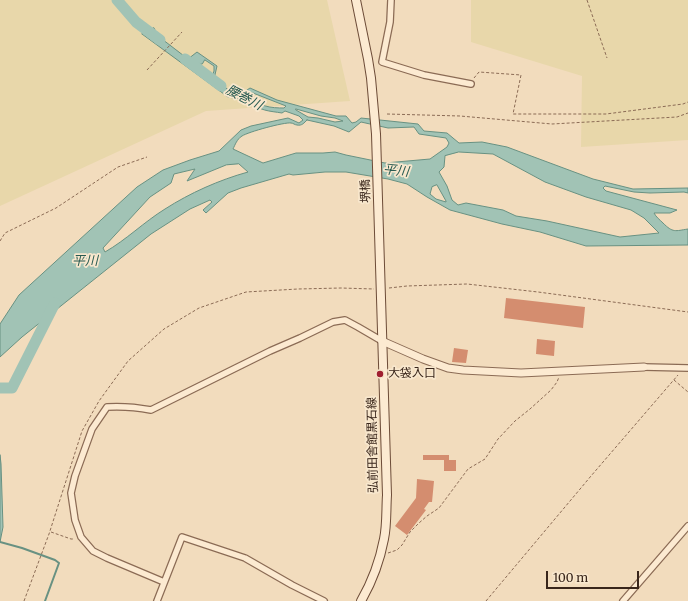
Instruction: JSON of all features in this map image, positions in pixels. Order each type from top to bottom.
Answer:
[{"type":"main road","name":"堺橋","points":[[356,0],[368,59],[373,97],[376,134],[381,286]]},
{"type":"main road","name":"弘前田舎館黒石線","points":[[361,601],[367,591],[380,554],[384,539],[386,520],[381,286]]},
{"type":"street","points":[[391,0],[390,22],[382,62],[424,75],[470,84]]},
{"type":"street","points":[[164,582],[93,551],[81,537],[75,520],[71,494],[75,476],[92,429],[107,407],[133,407],[151,410],[270,351],[333,322],[344,320],[382,341],[448,368],[522,373],[644,367],[686,368]]},
{"type":"street","points":[[623,601],[688,526]]},
{"type":"street","points":[[157,601],[182,537],[245,558],[292,585],[324,601]]},
{"type":"path","points":[[586,0],[607,58]]},
{"type":"path","points":[[147,70],[182,32]]},
{"type":"path","points":[[470,84],[479,72],[521,75],[513,114],[606,114],[683,104],[688,102]]},
{"type":"path","points":[[387,114],[449,115],[552,124],[677,117],[688,113]]},
{"type":"path","points":[[0,241],[5,233],[56,208],[118,167],[147,157]]},
{"type":"path","points":[[25,601],[50,532],[82,431],[98,400],[128,361],[164,329],[199,308],[246,292],[467,284],[688,312]]},
{"type":"path","points":[[486,601],[596,470],[686,368]]},
{"type":"path","points":[[380,554],[397,550],[410,532],[426,516],[439,508],[468,469],[485,459],[498,439],[515,420],[551,390],[557,382],[561,370]]},
{"type":"path","points":[[674,380],[688,392]]},
{"type":"path","points":[[50,532],[71,539],[81,537]]},
{"type":"shaded area","points":[[0,0],[327,0],[350,101],[206,111],[0,206]]},
{"type":"shaded area","points":[[471,0],[688,0],[688,140],[581,147],[582,76],[471,42]]},
{"type":"water","points":[[154,28],[158,36],[188,59],[197,52],[217,66],[214,79],[230,91],[241,94],[250,88],[277,100],[336,116],[346,116],[352,123],[361,118],[418,124],[424,131],[447,133],[459,143],[482,142],[507,147],[593,179],[633,189],[688,188],[688,193],[650,193],[634,192],[605,186],[603,188],[606,191],[677,210],[670,213],[654,213],[666,226],[672,230],[677,231],[688,229],[688,245],[586,246],[540,232],[502,224],[450,210],[407,184],[388,179],[346,172],[289,174],[228,193],[206,213],[203,210],[212,202],[210,200],[190,209],[151,234],[22,337],[0,357],[0,324],[19,295],[137,187],[163,170],[219,151],[241,130],[251,126],[288,118],[299,123],[303,120],[299,116],[285,111],[282,113],[265,110],[257,107],[251,101],[228,97],[142,34]],"holes":[[[205,60],[214,66],[212,77],[207,78],[196,70],[196,65],[202,64]],[[253,93],[286,106],[284,108],[265,106],[254,99],[251,95]],[[296,109],[343,121],[335,122],[308,117]],[[307,120],[334,126],[349,132],[361,122],[388,128],[414,127],[419,134],[446,138],[449,143],[447,147],[430,159],[385,163],[335,152],[296,153],[263,163],[233,149],[236,142],[246,134],[287,123],[302,125]],[[459,152],[493,154],[545,182],[586,197],[631,210],[644,218],[659,233],[620,237],[547,221],[516,216],[503,210],[466,203],[458,205],[452,200],[447,186],[439,172],[444,167],[445,156]],[[239,164],[248,172],[216,183],[175,203],[157,214],[105,252],[103,248],[150,197],[171,183],[174,174],[195,169],[187,181],[226,165]],[[437,185],[446,202],[436,199],[430,194],[432,187]]]},
{"type":"water","points":[[0,455],[3,527],[0,542]]},
{"type":"building","points":[[506,298],[585,307],[583,328],[504,318]]},
{"type":"building","points":[[537,339],[555,341],[554,356],[536,354]]},
{"type":"building","points":[[454,348],[468,350],[466,363],[452,362]]},
{"type":"building","points":[[423,455],[449,455],[449,460],[456,460],[456,471],[444,471],[444,460],[423,460]]},
{"type":"building","points":[[417,479],[434,481],[432,502],[429,502],[424,509],[426,510],[407,535],[395,526],[416,498]]},
{"type":"waterway","name":"腰巻川","points":[[117,0],[136,22],[160,40]]},
{"type":"waterway","name":"腰巻川","points":[[185,59],[221,86]]},
{"type":"waterway","name":"平川","points":[[0,388],[12,388],[55,303]]},
{"type":"waterway","points":[[0,542],[22,548],[55,560],[59,563],[45,601]]},
{"type":"place","name":"大袋入口","points":[[380,374]]}]
